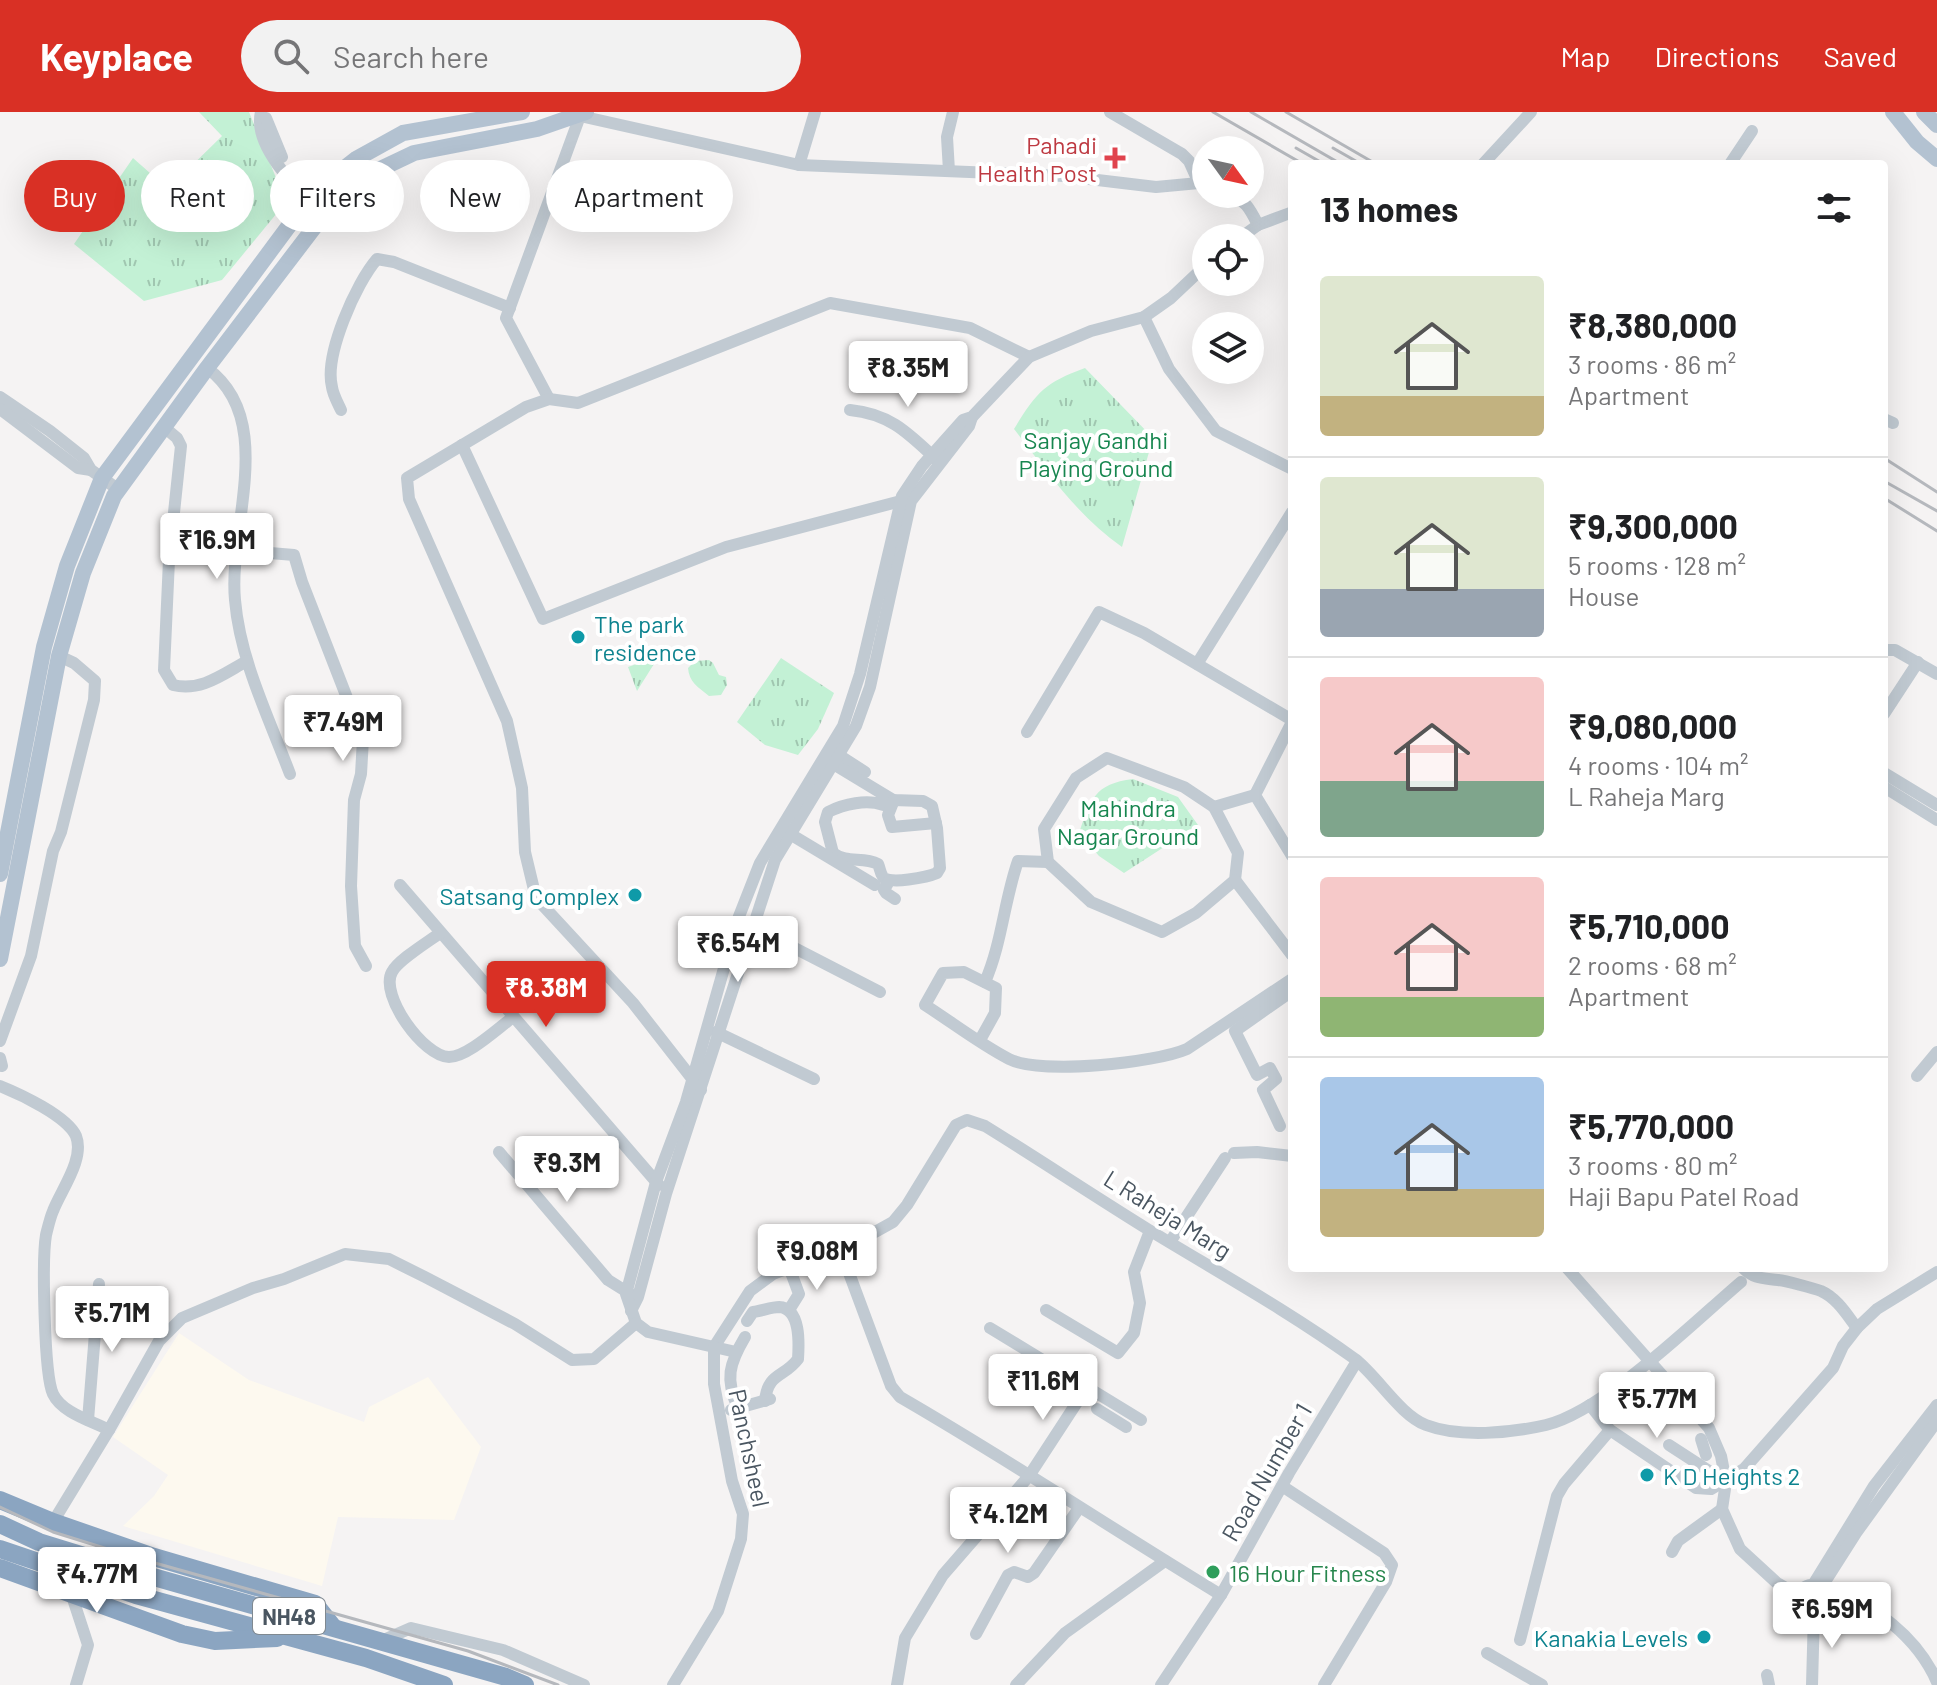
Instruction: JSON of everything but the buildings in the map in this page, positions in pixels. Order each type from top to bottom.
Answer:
[{"type":"highway","points":[[0,1500],[154,1557],[315,1604],[333,1627]]},
{"type":"highway","name":"NH48","points":[[0,1524],[39,1542],[143,1574],[525,1685]]},
{"type":"highway","name":"NH48","points":[[0,1549],[136,1595],[366,1658],[428,1682]]},
{"type":"highway","points":[[0,1568],[182,1634],[215,1641],[264,1641],[287,1636]]},
{"type":"main road","points":[[355,160],[403,133],[522,112]]},
{"type":"main road","points":[[1893,112],[1917,142],[1937,159]]},
{"type":"main road","points":[[1924,112],[1937,125]]},
{"type":"main road","points":[[399,160],[414,153],[537,129],[583,114]]},
{"type":"main road","points":[[0,874],[44,647],[96,474],[283,232]]},
{"type":"main road","points":[[0,959],[59,656],[83,573],[119,490],[310,232]]},
{"type":"main road","points":[[34,697],[52,701]]},
{"type":"street","points":[[262,112],[259,121],[275,160]]},
{"type":"street","points":[[799,165],[815,112]]},
{"type":"street","points":[[949,171],[947,137],[953,112]]},
{"type":"street","points":[[1110,112],[1182,154],[1192,167]]},
{"type":"street","points":[[1487,160],[1531,112]]},
{"type":"street","points":[[549,399],[506,318],[583,114],[799,165],[1064,176],[1156,187],[1192,185]]},
{"type":"street","points":[[1733,160],[1752,131]]},
{"type":"street","points":[[1494,153],[1500,160]]},
{"type":"street","points":[[1261,224],[1288,214]]},
{"type":"street","points":[[341,410],[331,385],[338,339],[363,276],[377,259],[394,262],[510,308]]},
{"type":"street","points":[[736,1352],[648,1332],[634,1317],[632,1295],[656,1182],[686,1102],[738,919],[760,863],[786,831],[831,756],[856,726],[870,687],[877,629],[906,503],[963,420],[972,417],[1029,357],[1091,331],[1144,317],[1192,278]]},
{"type":"street","points":[[701,1090],[633,1003],[536,898],[525,852],[522,788],[507,721],[409,499],[407,478],[526,407],[549,399],[578,403],[830,303],[970,328],[1029,357]]},
{"type":"street","points":[[1144,317],[1169,369],[1216,431],[1288,467]]},
{"type":"street","points":[[207,368],[228,387],[242,421],[246,445],[235,555],[234,599],[247,661],[290,774]]},
{"type":"street","points":[[0,397],[22,411],[74,458],[78,468],[96,474],[119,490]]},
{"type":"street","points":[[0,409],[74,458]]},
{"type":"street","points":[[850,410],[866,411],[900,425],[936,459]]},
{"type":"street","points":[[164,427],[181,446],[169,560],[164,670],[173,685],[188,689],[247,661]]},
{"type":"street","points":[[462,445],[543,619],[726,547],[906,503]]},
{"type":"street","points":[[1197,664],[1288,518]]},
{"type":"street","points":[[235,555],[294,555],[363,739],[361,774],[354,800],[351,886],[355,946],[366,966]]},
{"type":"street","points":[[1027,732],[1099,612],[1144,633],[1288,719]]},
{"type":"street","points":[[831,756],[877,629]]},
{"type":"street","points":[[1888,650],[1895,650],[1937,674]]},
{"type":"street","points":[[0,1041],[31,956],[53,851],[67,813],[94,700],[95,681],[74,663],[59,656]]},
{"type":"street","points":[[1888,708],[1918,662]]},
{"type":"street","points":[[1214,807],[1255,795],[1288,729]]},
{"type":"street","points":[[831,756],[865,772]]},
{"type":"street","points":[[831,756],[888,802]]},
{"type":"street","points":[[1107,758],[1184,787],[1214,807],[1238,853],[1235,880],[1196,913],[1162,932],[1091,902],[1048,862],[1044,829],[1076,778],[1107,758]]},
{"type":"street","points":[[1888,777],[1937,820]]},
{"type":"street","points":[[1888,788],[1937,805]]},
{"type":"street","points":[[1255,795],[1288,849]]},
{"type":"street","points":[[923,801],[932,806],[940,868],[937,873],[923,878],[889,881],[883,877],[878,864],[869,859],[849,861],[833,853],[825,822],[828,812],[841,806],[888,802],[923,801]]},
{"type":"street","points":[[888,802],[892,827],[936,823]]},
{"type":"street","points":[[786,831],[875,885]]},
{"type":"street","points":[[632,1295],[786,831]]},
{"type":"street","points":[[985,982],[996,956],[1008,891],[1018,861],[1048,862]]},
{"type":"street","points":[[1235,880],[1288,950]]},
{"type":"street","points":[[889,881],[884,890],[895,899]]},
{"type":"street","points":[[400,885],[666,1194]]},
{"type":"street","points":[[738,919],[880,992]]},
{"type":"street","points":[[440,933],[393,969],[388,983],[395,1004],[414,1033],[431,1050],[447,1057],[462,1055],[512,1018]]},
{"type":"street","points":[[980,1040],[995,1013],[996,988],[964,972],[943,973],[925,1005],[980,1040],[1012,1060],[1073,1067],[1169,1057],[1187,1049],[1288,982]]},
{"type":"street","points":[[1280,1126],[1263,1090],[1276,1079],[1270,1068],[1257,1075],[1235,1031],[1288,994]]},
{"type":"street","points":[[706,1028],[814,1079]]},
{"type":"street","points":[[1917,1076],[1937,1052]]},
{"type":"street","points":[[0,1086],[39,1105],[68,1125],[76,1135],[76,1159],[46,1235],[46,1332],[52,1393],[61,1404],[109,1430]]},
{"type":"street","name":"L Raheja Marg","points":[[714,1347],[750,1291],[773,1274],[839,1246],[857,1242],[893,1222],[907,1205],[956,1125],[967,1120],[985,1126],[1357,1361],[1424,1425],[1493,1433],[1549,1424],[1590,1405],[1648,1361],[1741,1282]]},
{"type":"street","points":[[499,1152],[608,1280],[632,1295]]},
{"type":"street","points":[[1170,1242],[1230,1156],[1257,1152],[1288,1156]]},
{"type":"street","points":[[1046,1310],[1118,1353],[1134,1333],[1140,1303],[1134,1272],[1150,1231]]},
{"type":"street","points":[[839,1246],[891,1386],[900,1397],[993,1451],[1221,1595]]},
{"type":"street","points":[[53,1522],[159,1341],[182,1318],[345,1254],[389,1259],[515,1324],[572,1360],[594,1359],[634,1317]]},
{"type":"street","points":[[789,1267],[799,1294],[789,1310]]},
{"type":"street","points":[[1570,1272],[1648,1361],[1721,1456],[1726,1482],[1722,1509],[1740,1549],[1777,1583],[1798,1595],[1801,1608],[1814,1613],[1823,1609],[1820,1589],[1830,1563],[1936,1413]]},
{"type":"street","points":[[1747,1272],[1766,1280],[1776,1279],[1822,1292],[1837,1301],[1857,1328]]},
{"type":"street","points":[[1590,1405],[1610,1430],[1696,1488],[1711,1489],[1744,1469],[1833,1368],[1843,1346],[1857,1328],[1877,1309],[1937,1272]]},
{"type":"street","points":[[88,1420],[99,1284]]},
{"type":"street","points":[[720,1414],[768,1399],[766,1389],[773,1377],[791,1368],[798,1359],[795,1319],[789,1310],[779,1307],[753,1312],[747,1321]]},
{"type":"street","points":[[990,1328],[1141,1420]]},
{"type":"street","points":[[738,1408],[730,1391],[730,1369],[745,1337]]},
{"type":"street","name":"Panchsheel","points":[[673,1685],[718,1611],[741,1539],[743,1514],[732,1481],[714,1384],[714,1347]]},
{"type":"street","name":"Road Number 1","points":[[1161,1685],[1221,1595],[1357,1361]]},
{"type":"street","points":[[897,1685],[905,1638],[943,1575],[1029,1476],[1087,1387]]},
{"type":"street","points":[[1113,1419],[1121,1407]]},
{"type":"street","points":[[1097,1409],[1126,1427]]},
{"type":"street","points":[[1520,1640],[1557,1496],[1610,1430]]},
{"type":"street","points":[[1703,1436],[1706,1455]]},
{"type":"street","points":[[1669,1445],[1726,1482]]},
{"type":"street","points":[[1282,1486],[1384,1553],[1392,1565],[1386,1582],[1324,1685]]},
{"type":"street","points":[[976,1634],[1008,1575],[1014,1572],[1028,1577],[1034,1573],[1079,1508]]},
{"type":"street","points":[[1672,1552],[1678,1541],[1722,1509]]},
{"type":"street","points":[[1016,1685],[1065,1633],[1165,1561]]},
{"type":"street","points":[[1798,1595],[1804,1587],[1820,1589],[1857,1603],[1888,1622],[1915,1647],[1937,1682]]},
{"type":"street","points":[[72,1596],[88,1645],[76,1685]]},
{"type":"street","points":[[1812,1685],[1814,1613]]},
{"type":"street","points":[[379,1642],[411,1628],[503,1650],[584,1685]]},
{"type":"street","points":[[1487,1653],[1542,1685]]},
{"type":"shaded area","points":[[179,1333],[249,1380],[364,1422],[369,1407],[428,1377],[481,1447],[454,1520],[338,1517],[322,1586],[123,1526],[154,1496],[168,1475],[113,1437]]},
{"type":"green space","points":[[199,112],[249,112],[270,163],[270,222],[222,280],[144,301],[74,244],[82,232],[125,232],[125,170],[133,158],[141,165],[141,232],[254,232],[254,160],[198,160],[222,136]]},
{"type":"green space","name":"Sanjay Gandhi Playing Ground","points":[[1085,368],[1153,438],[1122,547],[1077,507],[1014,429],[1029,406],[1050,384]]},
{"type":"green space","points":[[659,656],[637,691],[628,667]]},
{"type":"green space","points":[[781,658],[834,693],[818,729],[798,755],[765,745],[737,722]]},
{"type":"green space","points":[[709,660],[719,675],[726,677],[727,685],[721,695],[709,696],[690,677],[688,668],[695,661]]},
{"type":"green space","name":"Mahindra Nagar Ground","points":[[1133,779],[1178,797],[1198,825],[1124,873],[1099,856],[1079,833],[1091,802],[1102,789]]},
{"type":"railway","points":[[1213,112],[1296,160]]},
{"type":"railway","points":[[1251,112],[1334,160]]},
{"type":"railway","points":[[1286,112],[1369,160]]},
{"type":"railway","points":[[1296,148],[1317,160]]},
{"type":"railway","points":[[1333,148],[1354,160]]},
{"type":"railway","points":[[1888,461],[1937,492]]},
{"type":"railway","points":[[1888,483],[1937,511]]},
{"type":"railway","points":[[1888,500],[1937,531]]},
{"type":"railway","points":[[0,1507],[53,1532],[468,1651],[558,1685]]},
{"type":"place","name":"Pahadi Health Post","points":[[1115,158]]},
{"type":"place","name":"The park residence","points":[[578,637]]},
{"type":"place","name":"Satsang Complex","points":[[635,895]]},
{"type":"place","name":"K D Heights 2","points":[[1647,1475]]},
{"type":"place","name":"16 Hour Fitness","points":[[1213,1572]]},
{"type":"place","name":"Kanakia Levels","points":[[1704,1637]]}]
